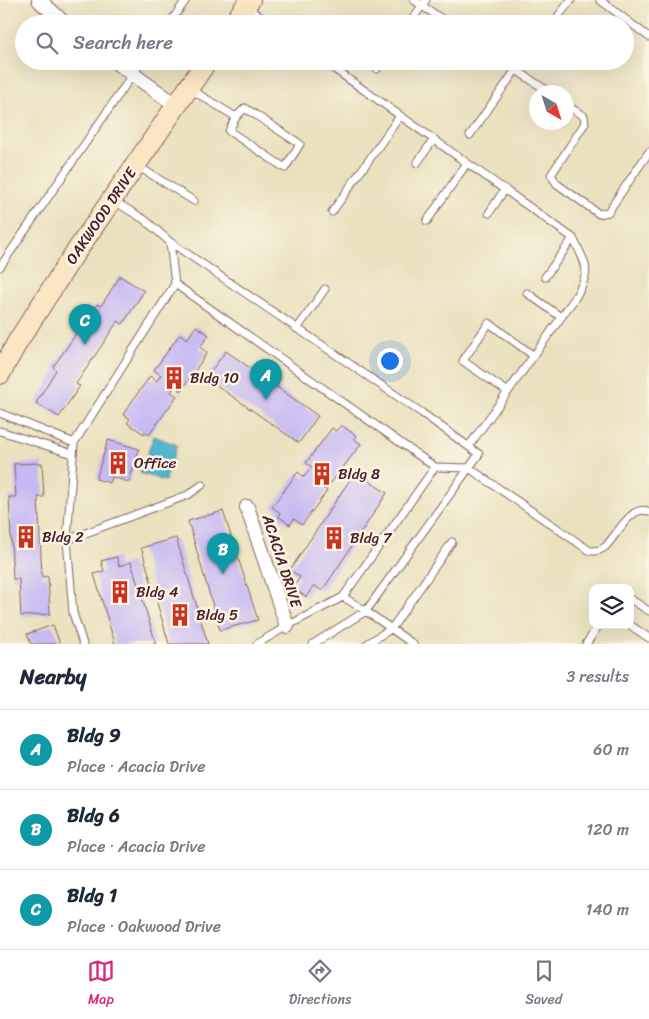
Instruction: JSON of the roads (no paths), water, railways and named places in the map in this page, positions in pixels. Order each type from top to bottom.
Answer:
[{"type":"street","points":[[39,0],[55,15]]},
{"type":"street","points":[[239,15],[247,3]]},
{"type":"street","points":[[127,70],[176,106]]},
{"type":"street","name":"OAKWOOD DRIVE","points":[[0,374],[18,340],[135,164],[201,70]]},
{"type":"street","name":"ACACIA DRIVE","points":[[247,507],[287,626]]},
{"type":"lane","points":[[175,15],[186,0]]},
{"type":"lane","points":[[414,0],[424,3],[438,15]]},
{"type":"lane","points":[[559,15],[571,0]]},
{"type":"lane","points":[[600,0],[620,15]]},
{"type":"lane","points":[[247,3],[260,15]]},
{"type":"lane","points":[[415,15],[424,3]]},
{"type":"lane","points":[[634,26],[649,37]]},
{"type":"lane","points":[[0,267],[136,70]]},
{"type":"lane","points":[[336,70],[572,238],[586,272],[583,283],[575,298],[469,446]]},
{"type":"lane","points":[[470,135],[516,70],[538,85]]},
{"type":"lane","points":[[188,88],[236,117]]},
{"type":"lane","points":[[245,108],[300,144],[285,168],[229,130],[236,117],[245,108]]},
{"type":"lane","points":[[574,110],[584,116],[585,123],[551,175],[558,184],[599,214],[608,212],[649,152]]},
{"type":"lane","points":[[332,212],[400,116]]},
{"type":"lane","points":[[418,163],[434,139]]},
{"type":"lane","points":[[427,221],[467,163]]},
{"type":"lane","points":[[135,164],[194,200]]},
{"type":"lane","points":[[488,213],[505,189]]},
{"type":"lane","points":[[111,200],[145,220],[170,242],[479,454],[366,611],[313,644]]},
{"type":"lane","points":[[545,277],[572,238]]},
{"type":"lane","points":[[83,644],[73,613],[66,540],[74,443],[175,284],[170,242]]},
{"type":"lane","points":[[175,284],[435,467],[469,468],[590,551],[598,551],[605,547],[629,517],[646,512],[649,503]]},
{"type":"lane","points":[[297,329],[325,290]]},
{"type":"lane","points":[[527,293],[561,316]]},
{"type":"lane","points":[[508,392],[463,361],[489,323],[534,356]]},
{"type":"lane","points":[[0,413],[74,443]]},
{"type":"lane","points":[[0,431],[73,454]]},
{"type":"lane","points":[[257,644],[343,597],[435,467]]},
{"type":"lane","points":[[66,540],[188,495],[202,485]]},
{"type":"lane","points":[[367,644],[392,628],[452,542]]},
{"type":"lane","points":[[343,597],[392,628],[413,644]]},
{"type":"lane","points":[[634,602],[649,611]]},
{"type":"lane","points":[[634,628],[649,638]]},
{"type":"lane","points":[[586,644],[596,629]]},
{"type":"water","points":[[154,436],[177,445],[165,481],[140,473]]},
{"type":"place","name":"Bldg 1","points":[[85,345]]},
{"type":"place","name":"Bldg 10","points":[[174,378]]},
{"type":"place","name":"Bldg 9","points":[[266,400]]},
{"type":"place","name":"Office","points":[[118,463]]},
{"type":"place","name":"Bldg 8","points":[[322,474]]},
{"type":"place","name":"Bldg 2","points":[[26,537]]},
{"type":"place","name":"Bldg 7","points":[[334,538]]},
{"type":"place","name":"Bldg 6","points":[[223,574]]},
{"type":"place","name":"Bldg 4","points":[[120,592]]},
{"type":"place","name":"Bldg 5","points":[[180,615]]}]
